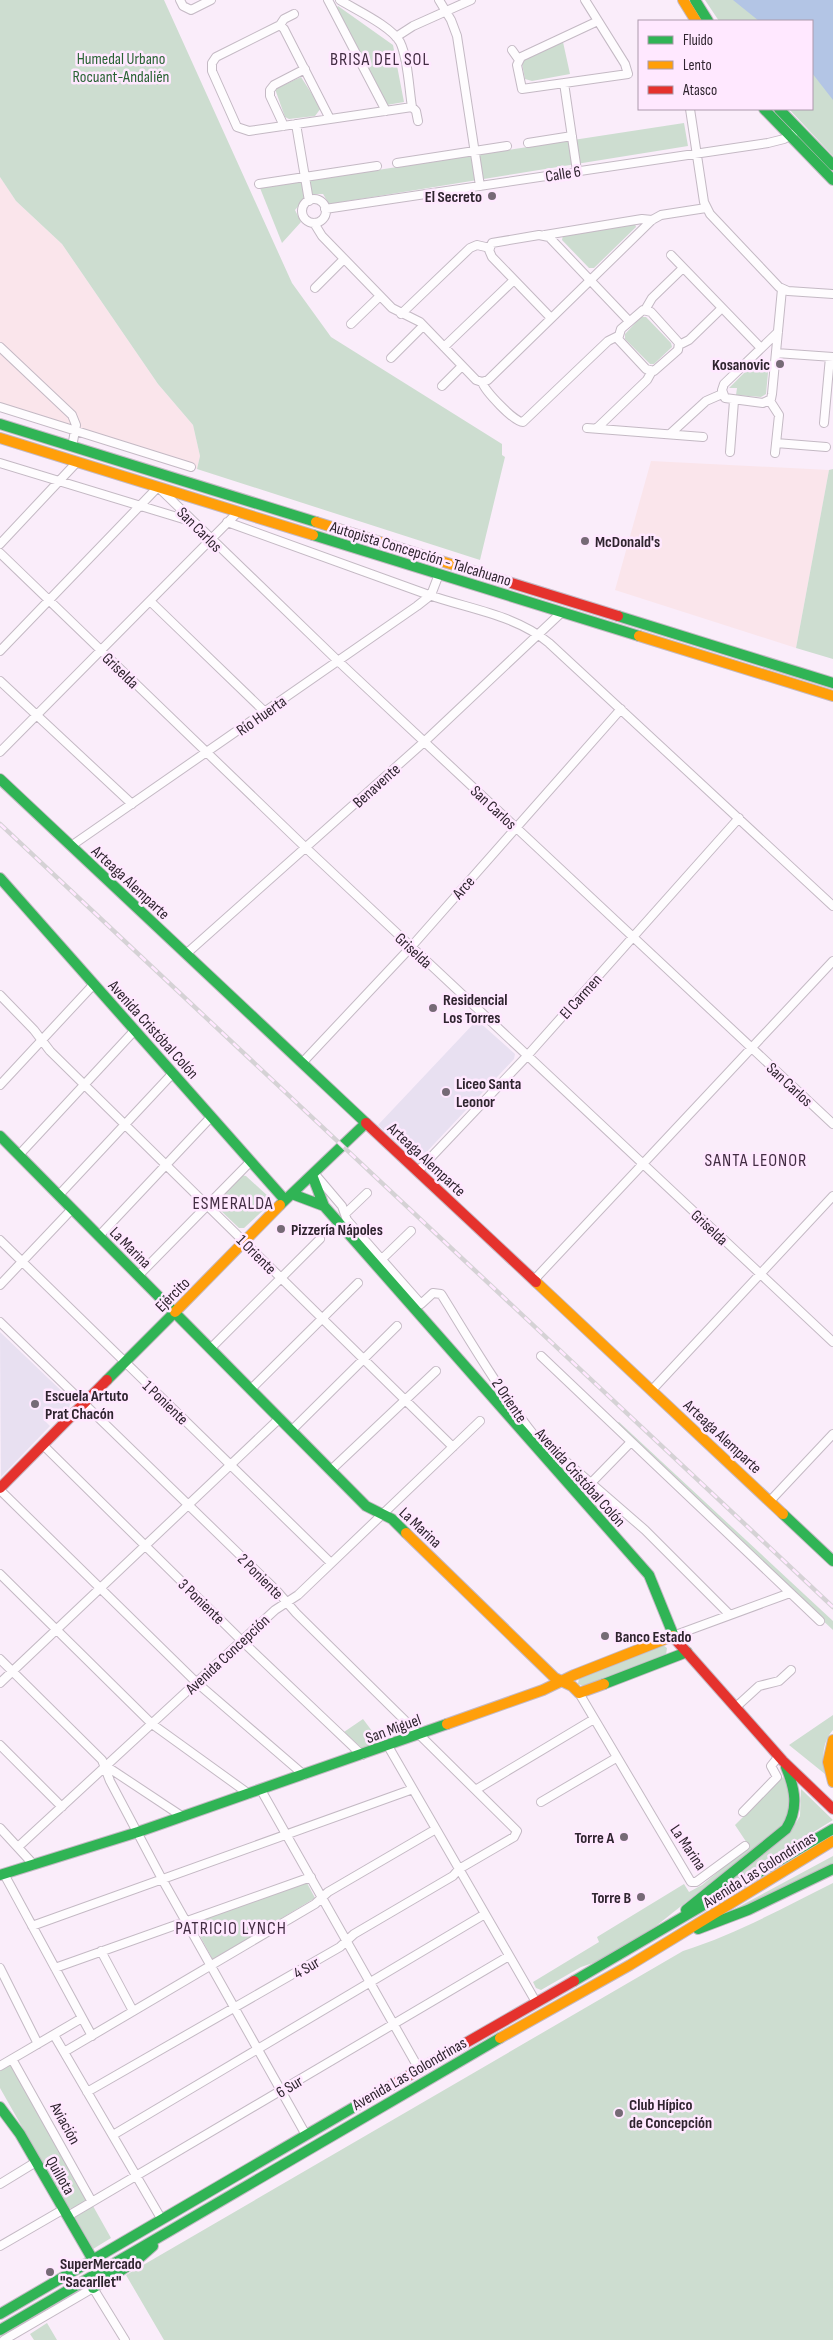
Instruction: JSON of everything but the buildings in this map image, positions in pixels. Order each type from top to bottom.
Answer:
[{"type":"main road","points":[[683,0],[695,20]]},
{"type":"main road","points":[[695,0],[707,20]]},
{"type":"main road","points":[[765,110],[833,165]]},
{"type":"main road","points":[[780,110],[794,133],[833,180]]},
{"type":"main road","name":"Autopista Concepción - Talcahuano","points":[[0,424],[833,683]]},
{"type":"main road","name":"Autopista Concepción - Talcahuano","points":[[0,438],[833,696]]},
{"type":"main road","name":"Arteaga Alemparte","points":[[0,779],[833,1561]]},
{"type":"main road","name":"Avenida Cristóbal Colón","points":[[0,878],[250,1161],[288,1197]]},
{"type":"main road","name":"Ejército","points":[[0,1489],[288,1197],[366,1123]]},
{"type":"main road","name":"La Marina","points":[[0,1136],[366,1506],[392,1519],[546,1670],[562,1682],[572,1686],[579,1693]]},
{"type":"main road","name":"Avenida Cristóbal Colón","points":[[313,1174],[324,1206],[377,1264],[432,1331],[646,1571],[656,1587],[665,1618],[673,1636],[781,1759],[828,1800],[833,1808]]},
{"type":"main road","points":[[288,1197],[324,1206]]},
{"type":"main road","name":"San Miguel","points":[[2,1875],[183,1817],[388,1746],[562,1682],[574,1675],[673,1636]]},
{"type":"main road","points":[[579,1693],[687,1652]]},
{"type":"main road","points":[[833,1740],[828,1762],[833,1782]]},
{"type":"main road","points":[[659,1933],[786,1829],[793,1817],[796,1800],[791,1778],[781,1759]]},
{"type":"main road","name":"Avenida Las Golondrinas","points":[[0,2314],[420,2068],[659,1933],[833,1828]]},
{"type":"main road","name":"Avenida Las Golondrinas","points":[[0,2330],[415,2086],[680,1935],[833,1841]]},
{"type":"main road","points":[[680,1935],[748,1910],[833,1869]]},
{"type":"main road","points":[[415,2086],[420,2077],[420,2068]]},
{"type":"main road","name":"Quillota","points":[[2,2113],[36,2162],[94,2260]]},
{"type":"main road","points":[[93,2288],[136,2261],[169,2231]]},
{"type":"street","points":[[180,0],[183,6],[191,10],[211,0]]},
{"type":"street","points":[[328,0],[386,111]]},
{"type":"street","points":[[340,0],[396,37],[402,50],[412,107],[416,111],[418,120]]},
{"type":"street","points":[[439,0],[447,11],[457,36],[480,186]]},
{"type":"street","points":[[396,37],[408,28],[471,0]]},
{"type":"street","points":[[585,0],[598,21],[624,64],[628,74],[522,89],[517,65],[518,60],[523,55],[598,21]]},
{"type":"street","points":[[294,14],[284,19],[280,25],[216,57],[212,63],[212,71],[233,122],[240,129],[246,131],[412,107]]},
{"type":"street","points":[[280,25],[284,29],[330,119]]},
{"type":"street","points":[[512,50],[518,60]]},
{"type":"street","points":[[284,126],[270,96],[270,90],[274,85],[305,69]]},
{"type":"street","points":[[564,83],[577,171]]},
{"type":"street","points":[[690,110],[706,208],[782,289],[833,294]]},
{"type":"street","points":[[296,124],[308,201]]},
{"type":"street","name":"Calle 6","points":[[325,209],[774,142],[794,133]]},
{"type":"street","points":[[528,143],[572,136]]},
{"type":"street","points":[[397,164],[507,146]]},
{"type":"street","points":[[259,184],[377,166]]},
{"type":"street","points":[[314,223],[323,218],[325,209],[318,200],[308,201],[303,206],[302,213],[306,220],[314,223],[319,233],[392,308],[424,326],[462,366],[478,381],[482,382],[486,390],[516,420],[523,422],[608,341],[618,336],[619,331],[640,311],[645,310],[653,314],[676,338],[679,345]]},
{"type":"street","points":[[482,382],[488,380],[652,220],[661,216],[706,208]]},
{"type":"street","points":[[551,318],[490,255],[490,248],[497,241],[642,219],[652,220]]},
{"type":"street","points":[[545,235],[629,321]]},
{"type":"street","points":[[401,314],[470,248],[477,245],[490,248]]},
{"type":"street","points":[[671,255],[761,348]]},
{"type":"street","points":[[315,288],[344,259]]},
{"type":"street","points":[[645,310],[652,298],[684,268]]},
{"type":"street","points":[[444,347],[514,280]]},
{"type":"street","points":[[775,453],[779,415],[770,401],[782,289]]},
{"type":"street","points":[[351,324],[380,296]]},
{"type":"street","points":[[598,427],[647,380],[652,372],[670,358],[679,345],[689,340],[722,308]]},
{"type":"street","points":[[391,358],[424,326]]},
{"type":"street","points":[[722,394],[724,384],[778,332]]},
{"type":"street","points":[[618,336],[627,349],[646,369],[652,372]]},
{"type":"street","points":[[0,347],[69,411],[75,420],[76,431],[72,447]]},
{"type":"street","points":[[776,353],[831,357],[824,423]]},
{"type":"street","points":[[442,386],[462,366]]},
{"type":"street","points":[[722,394],[728,400],[734,401],[765,403],[770,401]]},
{"type":"street","points":[[672,433],[706,400],[722,394]]},
{"type":"street","points":[[730,452],[734,401]]},
{"type":"street","points":[[0,407],[191,467]]},
{"type":"street","points":[[587,428],[598,427],[703,437]]},
{"type":"street","points":[[776,442],[826,447]]},
{"type":"street","points":[[0,544],[77,462]]},
{"type":"street","points":[[0,463],[137,507],[192,522]]},
{"type":"street","points":[[0,651],[158,487]]},
{"type":"street","name":"San Carlos","points":[[158,487],[210,540],[338,661],[833,1124]]},
{"type":"street","points":[[0,752],[238,512]]},
{"type":"street","points":[[227,522],[430,595],[516,623],[538,635],[621,709],[833,906]]},
{"type":"street","name":"Griselda","points":[[0,553],[306,848],[833,1342]]},
{"type":"street","points":[[430,595],[439,574]]},
{"type":"street","name":"Río Huerta","points":[[71,846],[207,753],[430,595]]},
{"type":"street","points":[[150,601],[265,712]]},
{"type":"street","name":"Benavente","points":[[186,954],[424,742],[562,612]]},
{"type":"street","points":[[0,681],[132,804]]},
{"type":"street","name":"Arce","points":[[302,1062],[411,947],[621,709]]},
{"type":"street","name":"El Carmen","points":[[418,1171],[526,1056],[739,818]]},
{"type":"street","points":[[534,1280],[833,962]]},
{"type":"street","points":[[0,1086],[94,984]]},
{"type":"street","name":"1 Oriente","points":[[0,995],[84,1084],[453,1447]]},
{"type":"street","points":[[19,1155],[134,1030]]},
{"type":"street","points":[[59,1195],[173,1073]]},
{"type":"street","points":[[99,1236],[211,1116]]},
{"type":"street","points":[[138,1276],[250,1161]]},
{"type":"street","points":[[313,1174],[346,1213],[347,1220],[383,1258],[411,1231]]},
{"type":"street","points":[[346,1213],[367,1193]]},
{"type":"street","points":[[652,1390],[833,1196]]},
{"type":"street","points":[[0,1285],[72,1209]]},
{"type":"street","name":"1 Poniente","points":[[0,1240],[331,1563]]},
{"type":"street","points":[[210,1348],[320,1240]]},
{"type":"street","name":"2 Oriente","points":[[383,1258],[421,1304],[437,1292],[443,1296],[514,1410],[551,1454],[562,1458],[592,1483],[663,1548],[730,1615]]},
{"type":"street","points":[[251,1389],[358,1283]]},
{"type":"street","name":"2 Poniente","points":[[0,1322],[477,1789],[515,1828],[517,1833]]},
{"type":"street","points":[[292,1430],[397,1326]]},
{"type":"street","points":[[541,1356],[630,1443],[820,1622]]},
{"type":"street","points":[[331,1470],[436,1371]]},
{"type":"street","points":[[0,1683],[280,1418]]},
{"type":"street","name":"Avenida Concepción","points":[[18,1847],[275,1610],[287,1603],[331,1563],[480,1421]]},
{"type":"street","points":[[770,1501],[833,1434]]},
{"type":"street","points":[[592,1483],[630,1443]]},
{"type":"street","name":"3 Poniente","points":[[44,1446],[242,1641],[362,1755]]},
{"type":"street","points":[[0,1489],[196,1682],[304,1775]]},
{"type":"street","points":[[0,1574],[152,1724],[249,1794]]},
{"type":"street","name":"San Miguel","points":[[673,1636],[790,1593]]},
{"type":"street","points":[[0,1659],[106,1766],[183,1817]]},
{"type":"street","points":[[736,1707],[759,1686],[779,1681],[791,1670]]},
{"type":"street","name":"La Marina","points":[[579,1693],[691,1882],[696,1882],[745,1846]]},
{"type":"street","points":[[477,1789],[594,1719]]},
{"type":"street","points":[[0,1745],[62,1806]]},
{"type":"street","points":[[388,1746],[536,2002]]},
{"type":"street","points":[[541,1802],[616,1758]]},
{"type":"street","points":[[743,1812],[776,1778],[771,1766],[781,1759]]},
{"type":"street","points":[[106,1766],[110,1781],[185,1922],[306,2135]]},
{"type":"street","points":[[32,1926],[413,1789]]},
{"type":"street","points":[[261,1790],[420,2068]]},
{"type":"street","points":[[0,1828],[34,1865]]},
{"type":"street","points":[[64,2052],[210,1967],[436,1829]]},
{"type":"street","name":"4 Sur","points":[[88,2092],[347,1941],[354,1934],[453,1876],[459,1869],[514,1837],[517,1833]]},
{"type":"street","points":[[2,1875],[92,2036]]},
{"type":"street","points":[[55,1968],[311,1877]]},
{"type":"street","points":[[113,2135],[485,1914]]},
{"type":"street","points":[[101,1951],[133,2011]]},
{"type":"street","name":"6 Sur","points":[[0,2246],[92,2202],[509,1956]]},
{"type":"street","points":[[0,1968],[38,2044]]},
{"type":"street","points":[[0,2066],[82,2018]]},
{"type":"street","points":[[54,2035],[162,2220]]},
{"type":"street","name":"Aviación","points":[[12,2059],[92,2202]]},
{"type":"street","points":[[0,2184],[36,2162]]},
{"type":"street","points":[[4,2340],[93,2288],[125,2340]]},
{"type":"shaded area","points":[[0,177],[16,201],[62,244],[158,384],[193,425],[200,456],[197,469],[0,410]]},
{"type":"shaded area","points":[[651,461],[829,470],[796,648],[615,590]]},
{"type":"shaded area","name":"Liceo Santa Leonor","points":[[477,1020],[515,1054],[514,1059],[420,1159],[416,1160],[378,1125]]},
{"type":"shaded area","name":"Escuela Artuto Prat Chacón","points":[[0,1332],[71,1400],[69,1408],[59,1417],[54,1412],[45,1421],[50,1426],[1,1477]]},
{"type":"green space","name":"Humedal Urbano Rocuant-Andalién","points":[[0,0],[164,0],[292,283],[331,337],[502,444],[502,455],[505,457],[480,560],[197,469],[200,456],[193,425],[158,384],[62,244],[16,201],[0,177]]},
{"type":"green space","points":[[705,0],[833,0],[833,156],[790,110],[813,110],[813,20],[718,20]]},
{"type":"green space","points":[[338,6],[393,45],[404,102],[387,105],[335,9]]},
{"type":"green space","points":[[563,42],[570,74],[532,81],[525,79],[522,64],[525,58]]},
{"type":"green space","points":[[301,77],[321,108],[315,116],[289,119],[285,117],[275,89]]},
{"type":"green space","points":[[684,123],[688,146],[329,204],[323,194],[309,194],[295,210],[301,222],[282,243],[260,188]]},
{"type":"green space","points":[[635,224],[636,227],[594,268],[589,268],[562,240],[563,235]]},
{"type":"green space","points":[[641,317],[646,317],[671,343],[672,347],[654,364],[650,364],[625,339],[625,334]]},
{"type":"green space","points":[[756,361],[769,362],[766,394],[761,397],[736,395],[737,388],[729,388]]},
{"type":"green space","points":[[833,469],[833,659],[796,648],[829,470]]},
{"type":"green space","points":[[241,1175],[246,1176],[269,1197],[270,1204],[244,1228],[239,1228],[217,1207],[217,1199]]},
{"type":"green space","points":[[619,1422],[833,1621],[833,1630],[630,1439],[615,1424]]},
{"type":"green space","points":[[663,1645],[667,1648],[666,1655],[584,1686],[578,1684],[579,1678]]},
{"type":"green space","points":[[833,1715],[833,1730],[829,1735],[824,1751],[825,1774],[789,1745]]},
{"type":"green space","points":[[363,1719],[381,1743],[363,1749],[344,1732]]},
{"type":"green space","points":[[783,1777],[789,1791],[790,1804],[787,1817],[778,1829],[656,1926],[599,1961],[581,1967],[541,1990],[536,1988],[533,1982],[599,1942],[597,1937],[684,1884],[689,1892],[702,1885],[749,1846],[735,1825]]},
{"type":"green space","points":[[801,1789],[833,1820],[717,1892],[794,1826],[800,1816]]},
{"type":"green space","points":[[833,1856],[833,1863],[760,1900],[729,1912]]},
{"type":"green space","points":[[307,1883],[315,1898],[213,1960],[193,1923]]},
{"type":"green space","name":"Club Hípico de Concepción","points":[[833,1883],[833,2340],[164,2340],[126,2275],[683,1951],[741,1929]]},
{"type":"green space","points":[[9,2065],[12,2066],[86,2197],[86,2201],[71,2209],[67,2206],[0,2088],[0,2071]]},
{"type":"green space","points":[[93,2206],[111,2238],[93,2249],[75,2217]]},
{"type":"green space","points":[[47,2323],[57,2340],[34,2340],[30,2334]]},
{"type":"water","points":[[733,0],[833,0],[833,100],[813,74],[813,20],[758,20]]},
{"type":"railway","points":[[0,824],[833,1607]]},
{"type":"traffic: fast","points":[[695,0],[707,20]]},
{"type":"traffic: fast","points":[[765,110],[833,180]]},
{"type":"traffic: fast","points":[[780,110],[833,165]]},
{"type":"traffic: fast","points":[[0,424],[316,522]]},
{"type":"traffic: fast","points":[[313,535],[639,636]]},
{"type":"traffic: fast","points":[[618,616],[833,683]]},
{"type":"traffic: fast","points":[[0,779],[366,1123],[280,1205]]},
{"type":"traffic: fast","points":[[0,878],[285,1200]]},
{"type":"traffic: fast","points":[[0,1136],[366,1506],[392,1519],[406,1533]]},
{"type":"traffic: fast","points":[[312,1175],[324,1206],[649,1575],[675,1639]]},
{"type":"traffic: fast","points":[[292,1194],[324,1206]]},
{"type":"traffic: fast","points":[[107,1380],[175,1312]]},
{"type":"traffic: fast","points":[[783,1514],[833,1561]]},
{"type":"traffic: fast","points":[[604,1684],[687,1652]]},
{"type":"traffic: fast","points":[[0,1875],[138,1832],[447,1724]]},
{"type":"traffic: fast","points":[[686,1910],[786,1829],[793,1814],[794,1806],[792,1783],[786,1767]]},
{"type":"traffic: fast","points":[[574,1981],[833,1829]]},
{"type":"traffic: fast","points":[[698,1929],[748,1910],[833,1869]]},
{"type":"traffic: fast","points":[[0,2330],[500,2038]]},
{"type":"traffic: fast","points":[[0,2314],[373,2096]]},
{"type":"traffic: fast","points":[[0,2107],[20,2134],[93,2260]]},
{"type":"traffic: fast","points":[[93,2288],[136,2261],[153,2246]]},
{"type":"traffic: slow","points":[[683,0],[695,20]]},
{"type":"traffic: slow","points":[[0,438],[313,535]]},
{"type":"traffic: slow","points":[[316,522],[489,576]]},
{"type":"traffic: slow","points":[[639,636],[833,696]]},
{"type":"traffic: slow","points":[[175,1312],[280,1205]]},
{"type":"traffic: slow","points":[[536,1282],[783,1514]]},
{"type":"traffic: slow","points":[[406,1533],[555,1678],[572,1686],[579,1693],[604,1684]]},
{"type":"traffic: slow","points":[[447,1724],[543,1690],[574,1675],[673,1636]]},
{"type":"traffic: slow","points":[[833,1740],[828,1762],[833,1782]]},
{"type":"traffic: slow","points":[[500,2038],[630,1965],[833,1841]]},
{"type":"traffic: jam","points":[[489,576],[618,616]]},
{"type":"traffic: jam","points":[[366,1123],[536,1282]]},
{"type":"traffic: jam","points":[[0,1488],[107,1380]]},
{"type":"traffic: jam","points":[[675,1639],[783,1761],[833,1809]]},
{"type":"traffic: jam","points":[[373,2096],[574,1981]]},
{"type":"place","name":"El Secreto","points":[[492,196]]},
{"type":"place","name":"Kosanovic","points":[[780,364]]},
{"type":"place","name":"McDonald's","points":[[585,541]]},
{"type":"place","name":"Residencial Los Torres","points":[[433,1008]]},
{"type":"place","name":"Liceo Santa Leonor","points":[[446,1092]]},
{"type":"place","name":"Pizzería Nápoles","points":[[281,1229]]},
{"type":"place","name":"Escuela Artuto Prat Chacón","points":[[35,1404]]},
{"type":"place","name":"Banco Estado","points":[[605,1636]]},
{"type":"place","name":"Torre A","points":[[624,1837]]},
{"type":"place","name":"Torre B","points":[[641,1897]]},
{"type":"place","name":"Club Hípico de Concepción","points":[[619,2113]]},
{"type":"place","name":"SuperMercado \"Sacarllet\"","points":[[50,2272]]},
{"type":"district","name":"BRISA DEL SOL","points":[[380,59]]},
{"type":"district","name":"SANTA LEONOR","points":[[756,1160]]},
{"type":"district","name":"ESMERALDA","points":[[233,1203]]},
{"type":"district","name":"PATRICIO LYNCH","points":[[231,1928]]}]
